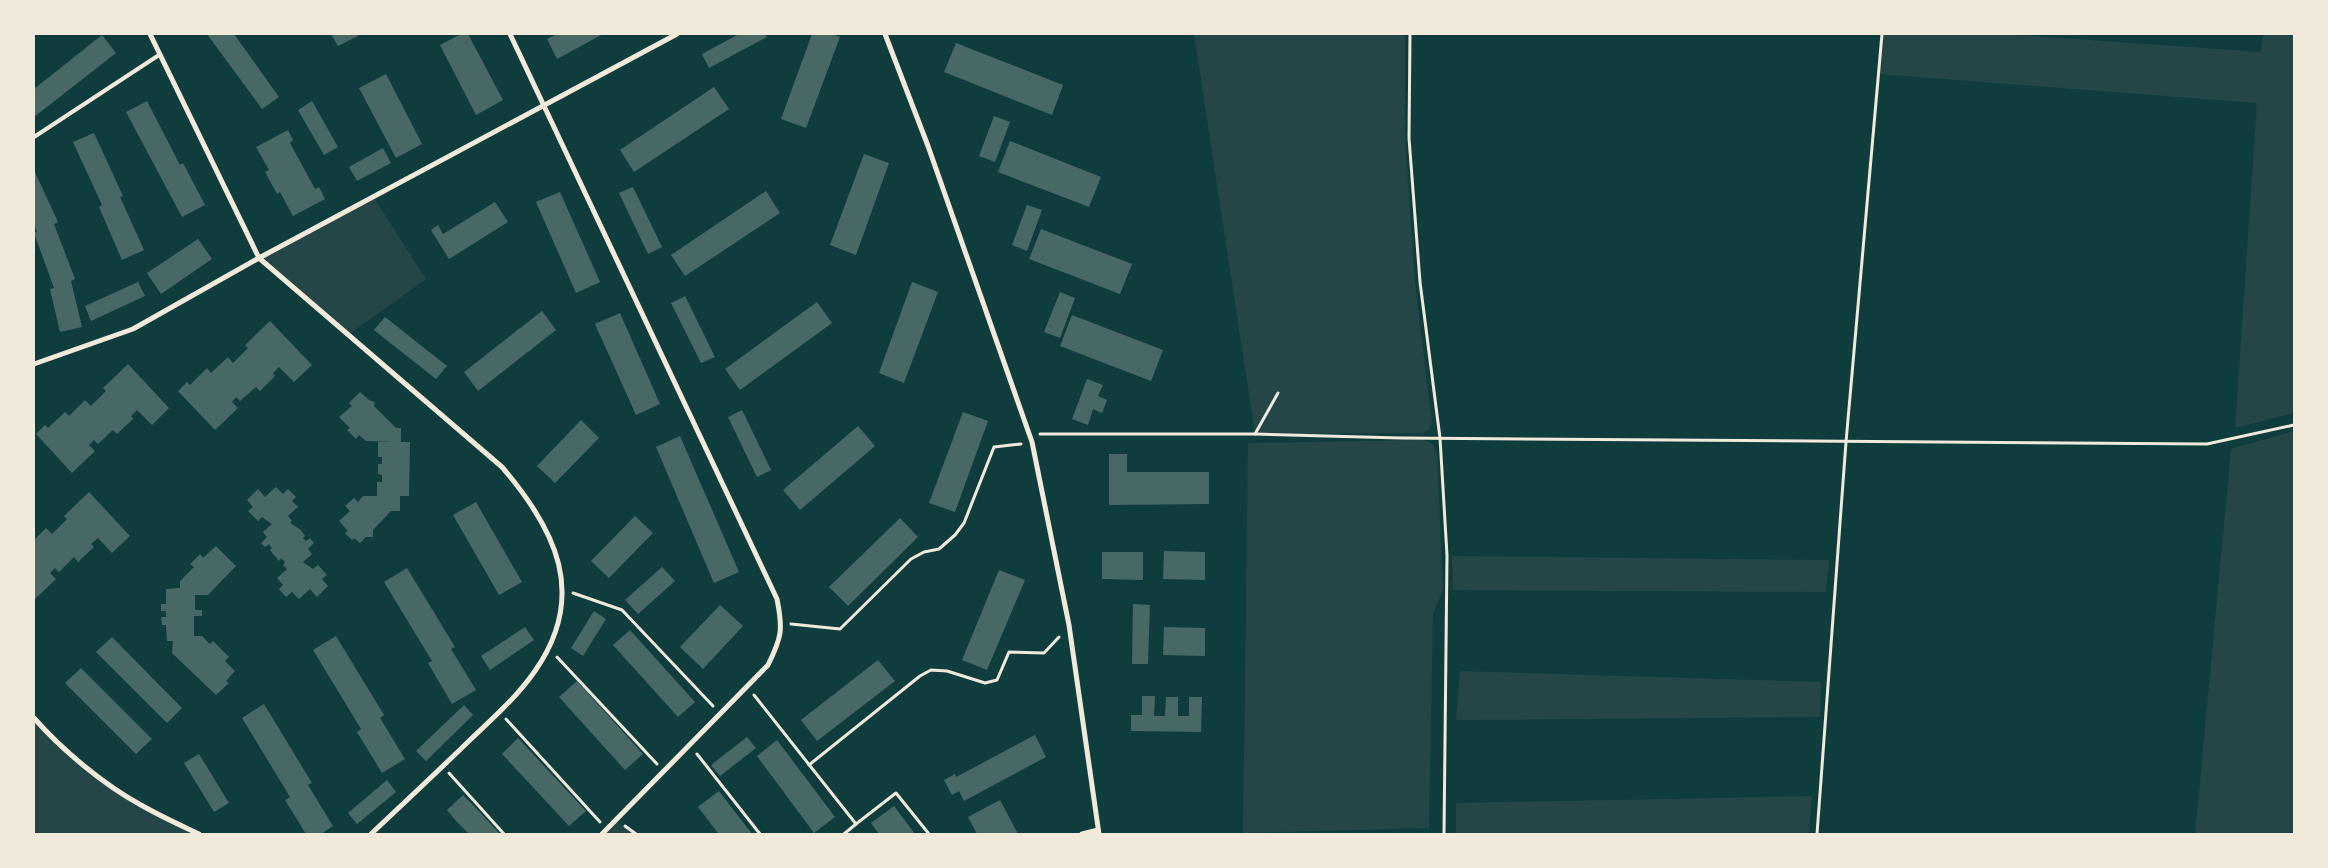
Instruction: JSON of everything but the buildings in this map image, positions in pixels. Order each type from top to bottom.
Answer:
[{"type":"street","points":[[150,34],[259,258],[502,467],[524,492],[547,528],[559,560],[563,590],[560,615],[553,640],[534,672],[500,712],[370,834]]},
{"type":"street","points":[[510,34],[777,599],[782,623],[778,644],[768,665],[602,834]]},
{"type":"street","points":[[34,364],[132,328],[544,104],[677,34]]},
{"type":"street","points":[[885,34],[928,146],[1032,442],[1069,625],[1098,832],[1082,834]]},
{"type":"street","points":[[34,718],[69,752],[115,789],[140,805],[199,834]]},
{"type":"lane","points":[[34,138],[159,55]]},
{"type":"path","points":[[1410,34],[1409,138],[1420,282],[1440,438],[1448,555],[1444,834]]},
{"type":"path","points":[[1818,834],[1846,442],[1882,34]]},
{"type":"path","points":[[1255,434],[1278,393]]},
{"type":"path","points":[[1029,434],[1255,434],[1440,438],[2208,444],[2294,425]]},
{"type":"path","points":[[782,623],[840,629],[912,559],[924,552],[939,549],[956,535],[964,523],[994,447],[1032,442]]},
{"type":"path","points":[[563,590],[622,610],[721,713]]},
{"type":"path","points":[[809,765],[920,676],[932,670],[939,670],[985,683],[997,680],[1009,652],[1044,653],[1069,625]]},
{"type":"path","points":[[548,648],[664,771]]},
{"type":"path","points":[[748,686],[856,824]]},
{"type":"path","points":[[500,712],[607,829]]},
{"type":"path","points":[[690,745],[760,834]]},
{"type":"path","points":[[443,766],[504,834]]},
{"type":"path","points":[[844,834],[896,793],[929,834]]},
{"type":"shaded area","points":[[1194,34],[1405,34],[1405,138],[1415,282],[1432,422],[1429,429],[1423,433],[1255,434]]},
{"type":"shaded area","points":[[1882,34],[2005,34],[2261,52],[2263,34],[2294,34],[2294,413],[2235,428],[2257,103],[1879,74]]},
{"type":"shaded area","points":[[374,198],[426,279],[348,335],[261,258]]},
{"type":"shaded area","points":[[2294,431],[2294,834],[2195,834],[2231,449]]},
{"type":"shaded area","points":[[1424,440],[1433,444],[1437,453],[1443,591],[1433,613],[1429,828],[1243,833],[1248,443]]},
{"type":"shaded area","points":[[1452,556],[1829,560],[1826,592],[1453,590]]},
{"type":"shaded area","points":[[1460,671],[1821,682],[1820,717],[1456,720]]},
{"type":"shaded area","points":[[34,718],[43,729],[115,789],[198,834],[34,834]]},
{"type":"shaded area","points":[[1812,796],[1809,834],[1456,834],[1456,803]]},
{"type":"shaded area","points":[[618,822],[635,834],[605,834]]}]
